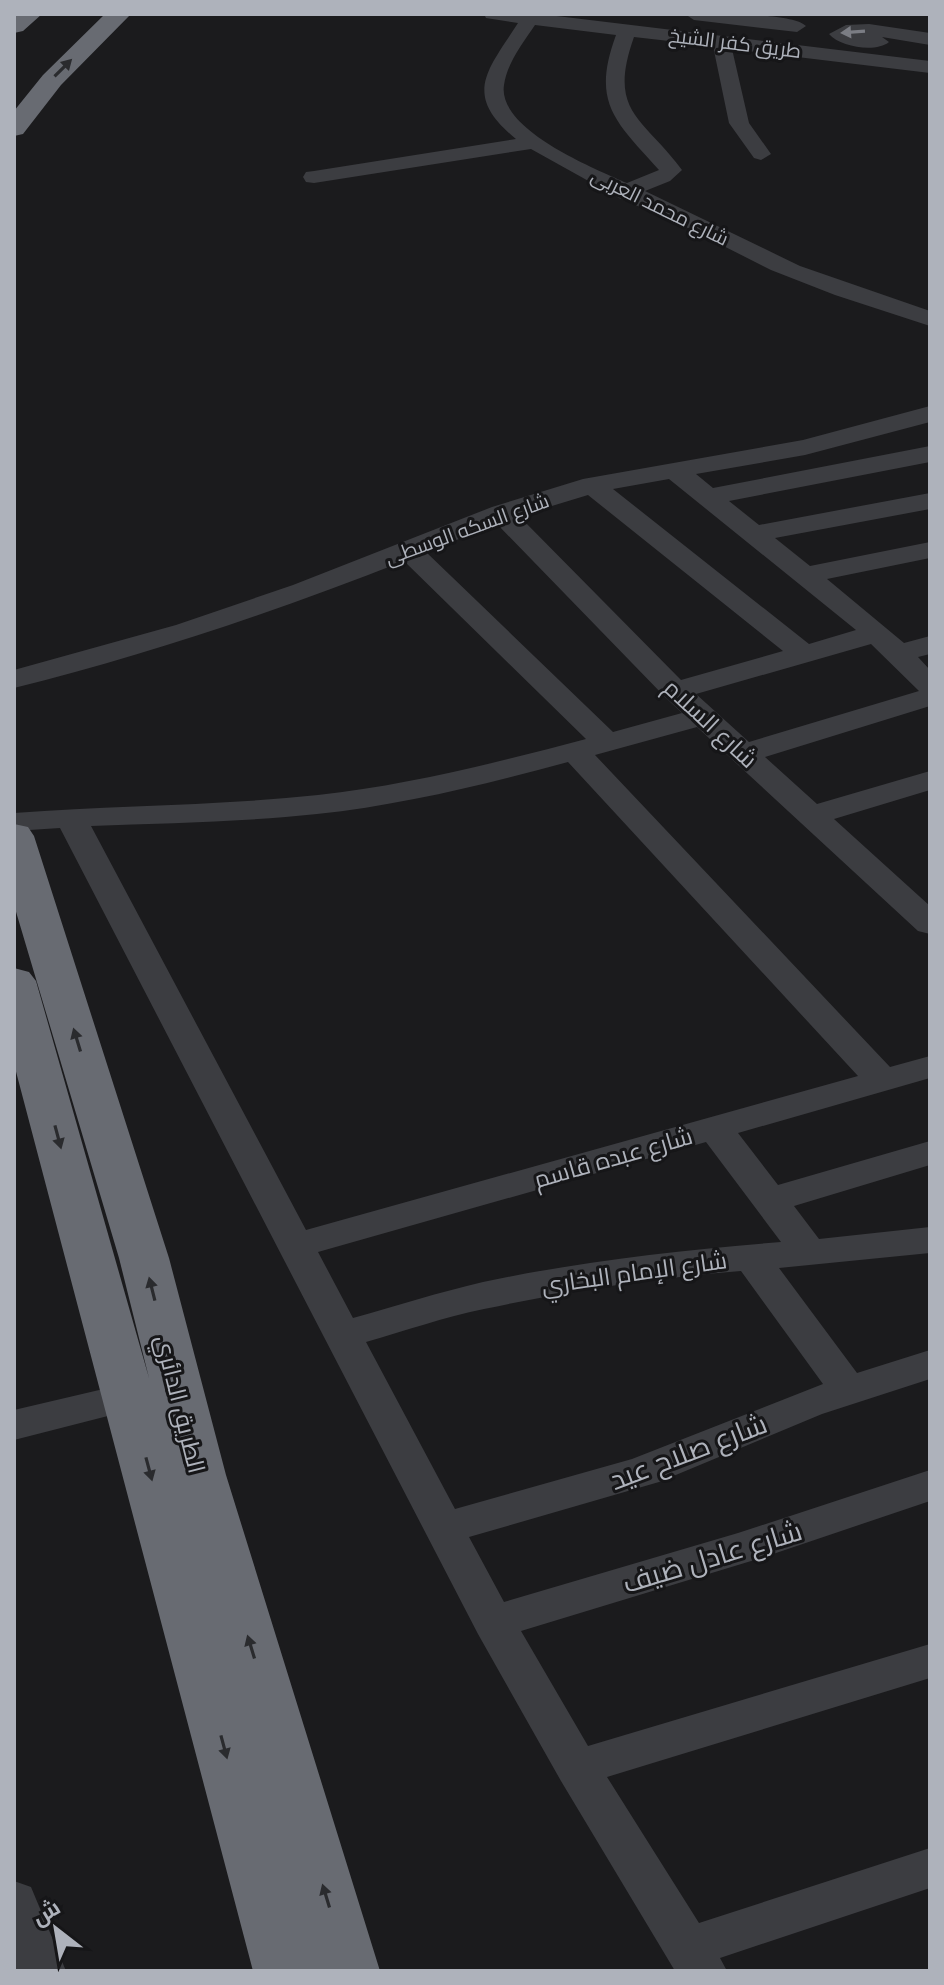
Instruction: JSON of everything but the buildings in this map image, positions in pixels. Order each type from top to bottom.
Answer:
[{"type":"highway","points":[[14,26],[30,14]]},
{"type":"highway","points":[[14,128],[52,80],[119,14]]},
{"type":"highway","name":"الطريق الدائري","points":[[14,836],[27,921],[144,1258],[199,1475],[348,1971]]},
{"type":"highway","name":"الطريق الدائري","points":[[14,981],[285,1971]]},
{"type":"street","name":"طريق كفر الشيخ","points":[[493,14],[539,16],[907,61],[930,67]]},
{"type":"street","points":[[694,14],[797,26]]},
{"type":"street","points":[[749,14],[821,23]]},
{"type":"street","name":"طريق كفر الشيخ","points":[[539,16],[721,41],[907,61],[930,60]]},
{"type":"street","name":"شارع محمد العربى","points":[[539,16],[498,73],[492,90],[497,108],[512,126],[627,193],[685,217],[791,271],[930,319]]},
{"type":"street","points":[[627,30],[613,74],[618,105],[626,120],[671,170],[666,176],[639,184],[627,193]]},
{"type":"street","points":[[930,39],[857,30],[844,30],[839,34],[844,38],[930,48]]},
{"type":"street","points":[[721,41],[739,123],[761,154]]},
{"type":"street","points":[[314,177],[537,142]]},
{"type":"street","name":"شارع السكه الوسطى","points":[[14,679],[186,631],[303,591],[501,513],[592,485],[805,447],[930,414]]},
{"type":"street","points":[[708,497],[930,454]]},
{"type":"street","points":[[673,469],[887,644],[930,686]]},
{"type":"street","points":[[592,485],[804,654]]},
{"type":"street","points":[[753,534],[930,501]]},
{"type":"street","name":"شارع السلام","points":[[501,513],[675,691],[930,924]]},
{"type":"street","points":[[409,550],[606,742]]},
{"type":"street","points":[[804,575],[930,550]]},
{"type":"street","points":[[675,691],[804,654],[887,644],[930,645]]},
{"type":"street","points":[[743,754],[930,697]]},
{"type":"street","points":[[14,822],[285,807],[358,799],[428,787],[703,717]]},
{"type":"street","points":[[574,750],[883,1081]]},
{"type":"street","points":[[811,816],[930,780]]},
{"type":"street","points":[[70,817],[493,1622],[577,1768],[694,1959],[930,1868]]},
{"type":"street","name":"شارع عبده قاسم","points":[[295,1246],[930,1067]]},
{"type":"street","points":[[715,1128],[810,1253]]},
{"type":"street","points":[[770,1200],[930,1153]]},
{"type":"street","name":"شارع الإمام البخاري","points":[[342,1335],[481,1296],[660,1265],[930,1240]]},
{"type":"street","points":[[750,1256],[848,1390]]},
{"type":"street","name":"شارع صلاح عيد","points":[[444,1528],[644,1471],[848,1390],[930,1364]]},
{"type":"street","points":[[14,1425],[129,1397]]},
{"type":"street","name":"شارع عادل ضيف","points":[[493,1622],[761,1542],[930,1485]]},
{"type":"street","points":[[577,1768],[930,1661]]},
{"type":"street","points":[[14,1901],[41,1971]]}]
